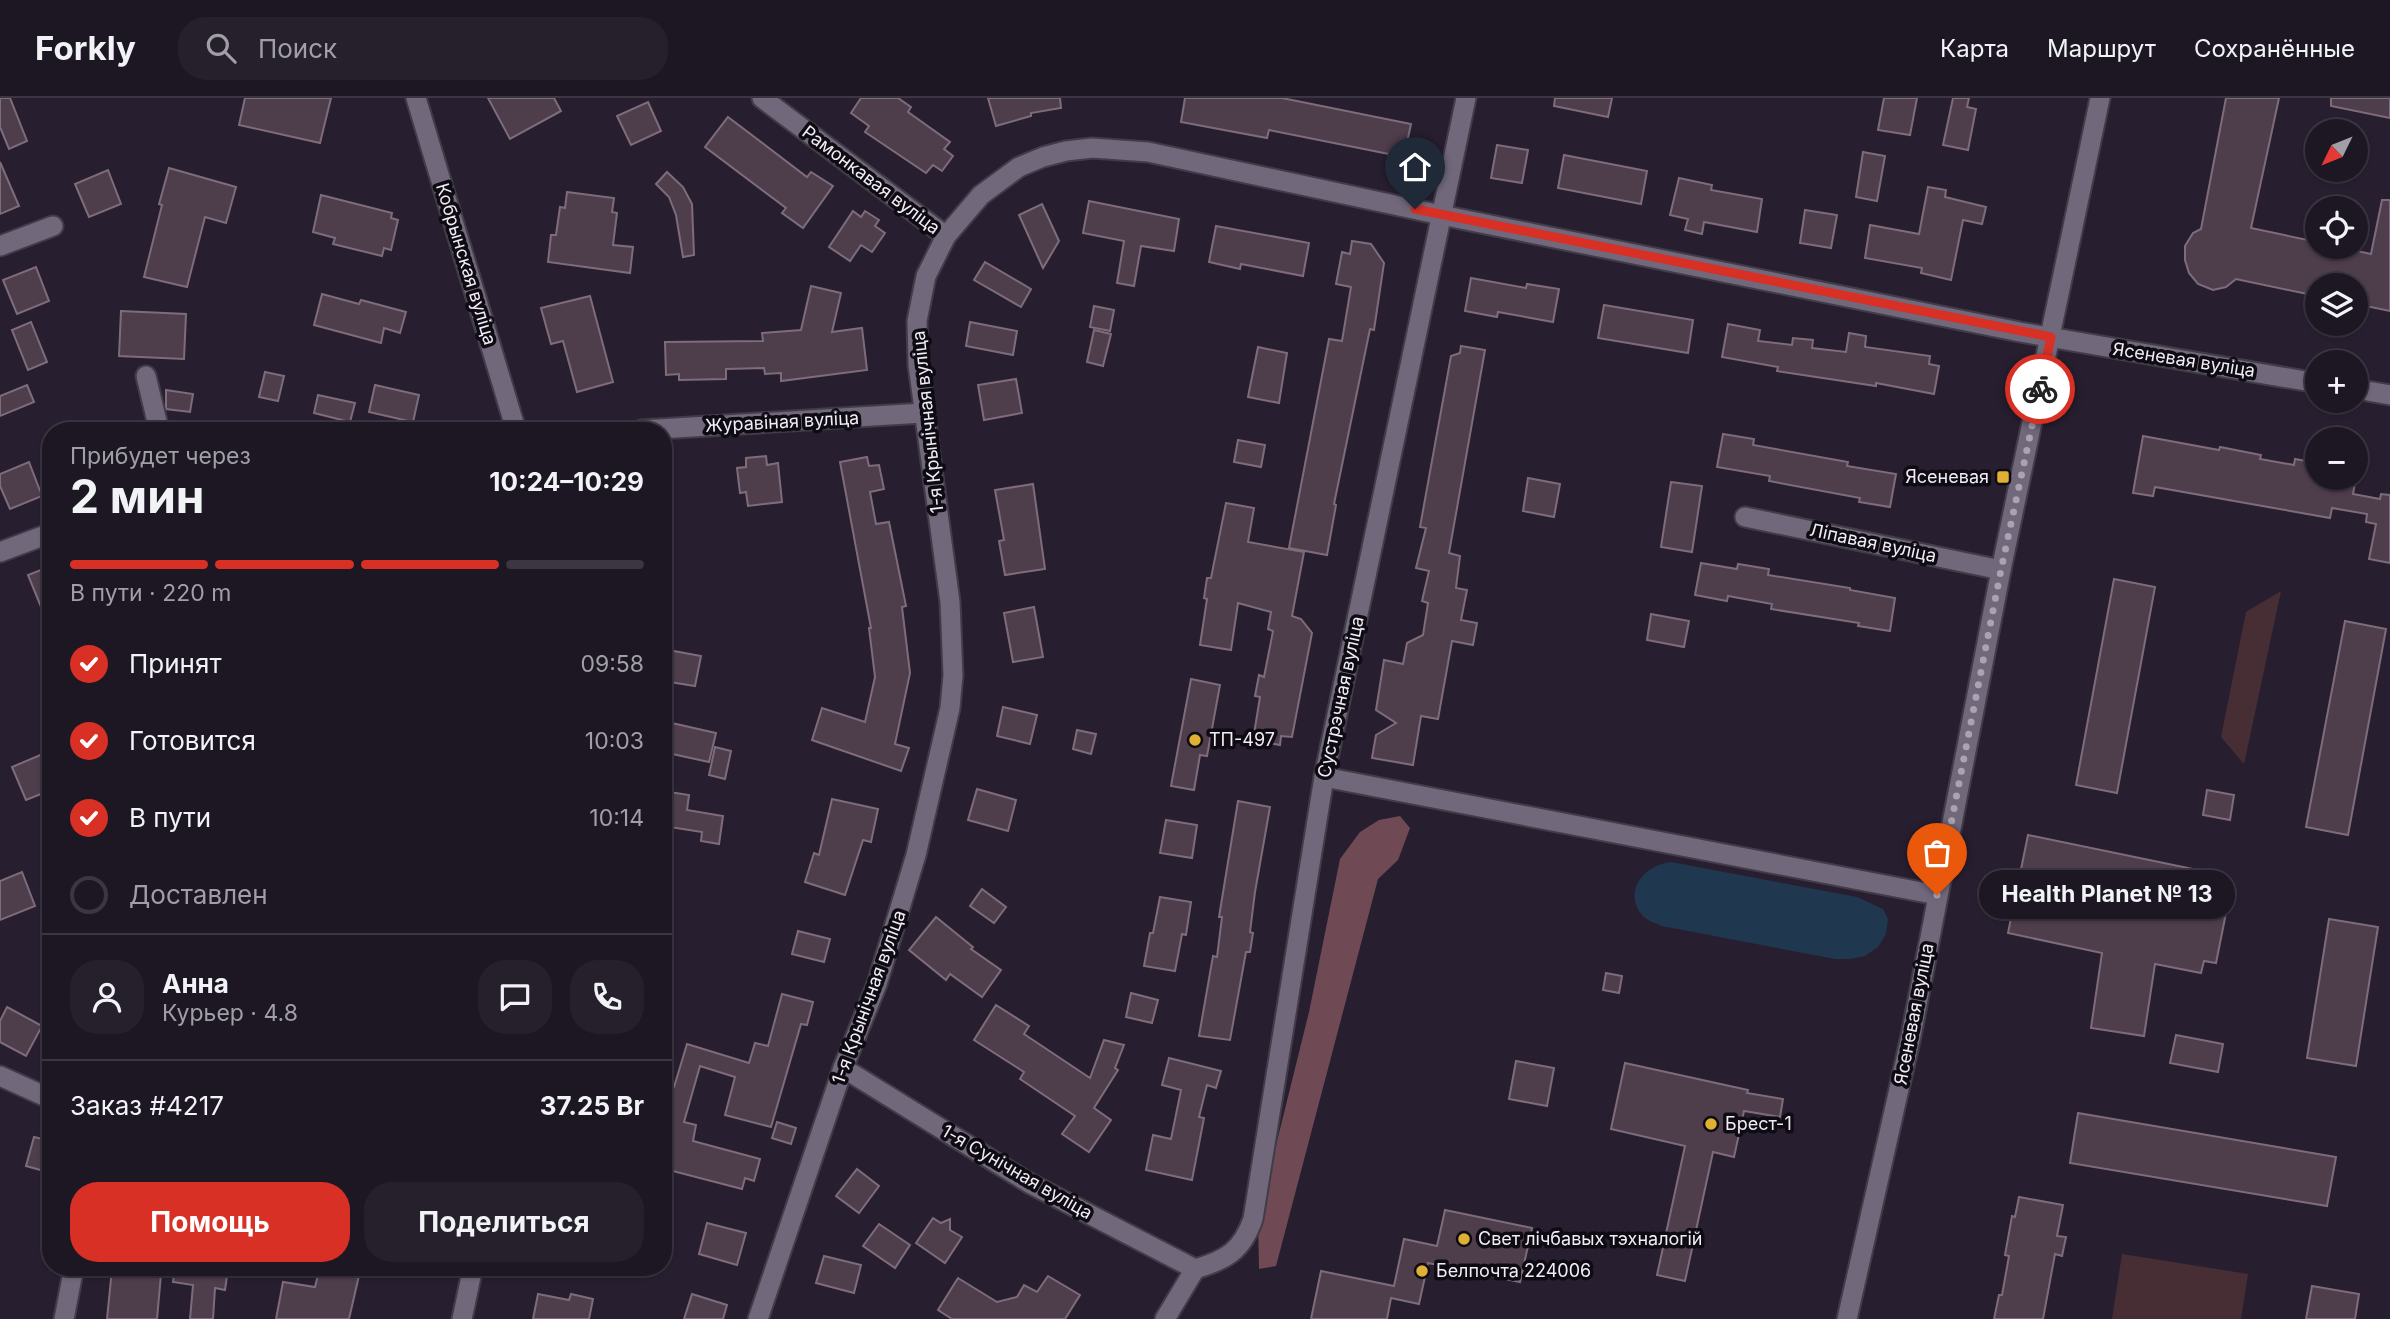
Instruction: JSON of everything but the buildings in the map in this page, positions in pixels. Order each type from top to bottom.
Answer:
[{"type":"street","name":"Кобрынская вуліца","points":[[416,98],[514,422]]},
{"type":"street","name":"Рамонкавая вуліца","points":[[762,98],[946,236]]},
{"type":"street","name":"Сустрэчная вуліца","points":[[1195,1269],[1216,1263],[1230,1255],[1248,1233],[1253,1219],[1324,777],[1466,98]]},
{"type":"street","name":"Ясеневая вуліца","points":[[1847,1319],[1911,1036],[2001,570],[2100,98]]},
{"type":"street","name":"1-я Крынічная вуліца","points":[[758,1319],[843,1068],[877,984],[903,902],[950,708],[953,663],[950,601],[923,414],[917,321],[926,276],[946,236],[981,195],[1019,167],[1042,157],[1092,148],[1149,152],[1441,215],[2051,337]]},
{"type":"street","points":[[0,246],[53,226]]},
{"type":"street","name":"Ясеневая вуліца","points":[[2051,337],[2305,381]]},
{"type":"street","points":[[146,376],[157,422]]},
{"type":"street","points":[[2368,391],[2390,395]]},
{"type":"street","name":"Журавіная вуліца","points":[[672,428],[923,414]]},
{"type":"street","name":"Ліпавая вуліца","points":[[1745,517],[2001,570]]},
{"type":"street","points":[[0,552],[42,536]]},
{"type":"street","points":[[1324,777],[1937,895]]},
{"type":"street","name":"1-я Сунічная вуліца","points":[[843,1068],[1030,1183],[1195,1269]]},
{"type":"street","points":[[0,1076],[42,1095]]},
{"type":"street","points":[[1165,1319],[1195,1269]]},
{"type":"street","points":[[64,1319],[72,1276]]},
{"type":"street","points":[[462,1319],[471,1276]]},
{"type":"shaded area","points":[[2281,591],[2244,764],[2221,737],[2246,612]]},
{"type":"shaded area","points":[[1400,816],[1410,828],[1398,860],[1378,879],[1276,1266],[1259,1269],[1258,1218],[1309,1012],[1340,859],[1360,832],[1379,820]]},
{"type":"shaded area","points":[[2122,1254],[2248,1274],[2241,1319],[2112,1319]]},
{"type":"water","points":[[1671,862],[1857,897],[1883,909],[1888,919],[1886,934],[1878,947],[1865,956],[1835,959],[1662,926],[1642,915],[1636,906],[1636,888],[1646,873]]},
{"type":"way so far","points":[[1937,895],[2001,570],[2040,389]]},
{"type":"place","name":"Ясеневая","points":[[2003,477]]},
{"type":"place","name":"ТП-497","points":[[1195,740]]},
{"type":"place","name":"Health Planet № 13","points":[[1937,895]]},
{"type":"place","name":"Брест-1","points":[[1711,1124]]},
{"type":"place","name":"Свет лічбавых тэхналогій","points":[[1464,1239]]},
{"type":"place","name":"Белпочта 224006","points":[[1422,1271]]},
{"type":"route","points":[[1415,209],[2051,337],[2040,389]]}]
